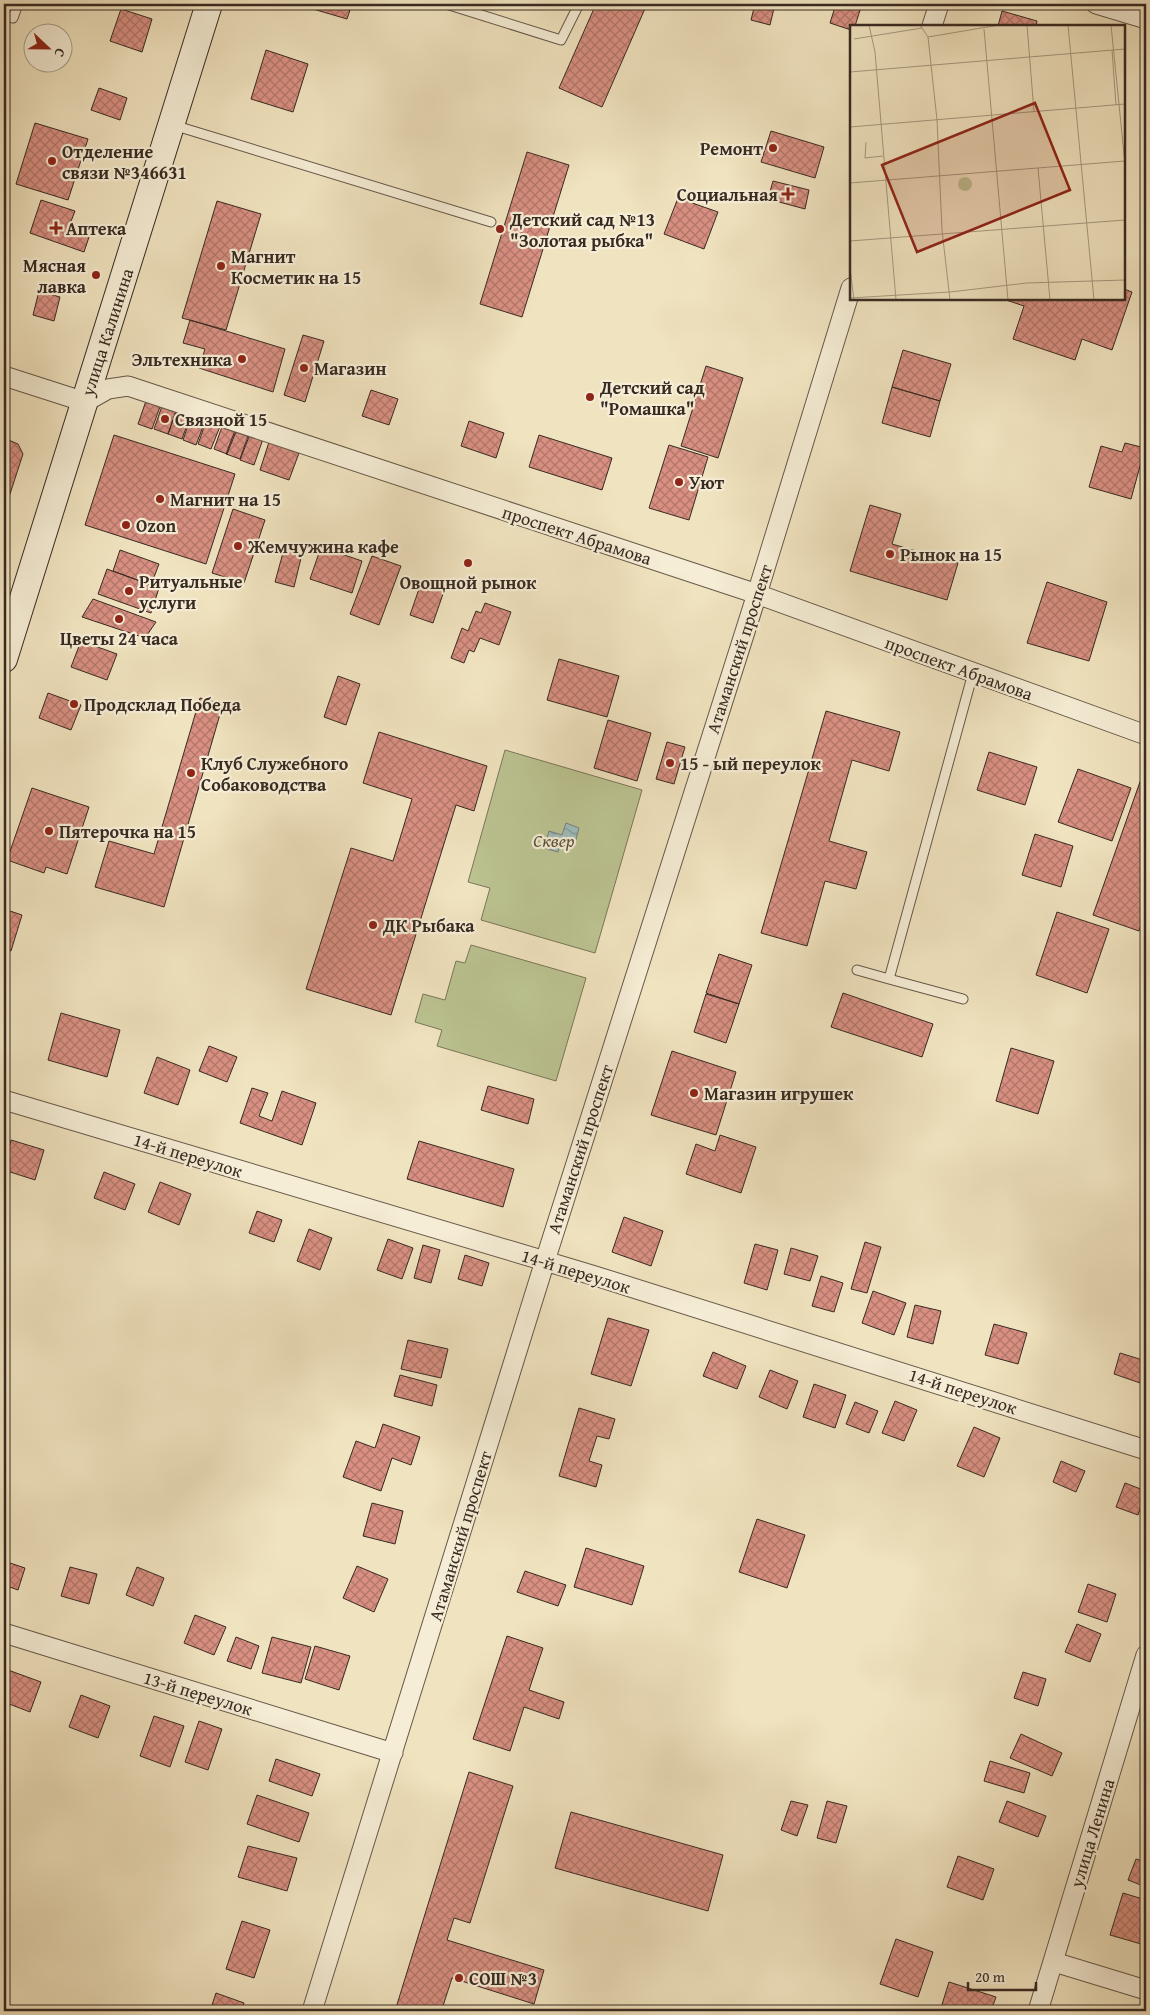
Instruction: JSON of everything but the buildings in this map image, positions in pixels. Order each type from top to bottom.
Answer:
[{"type":"main road","name":"улица Калинина","points":[[4,659],[173,125],[209,4]]},
{"type":"street","points":[[932,25],[939,4]]},
{"type":"street","points":[[1096,4],[1146,19]]},
{"type":"street","name":"Атаманский проспект","points":[[312,2011],[544,1261],[757,594],[850,291]]},
{"type":"street","points":[[4,376],[85,402]]},
{"type":"street","name":"проспект Абрамова","points":[[85,402],[108,389],[128,386],[757,594],[1146,735]]},
{"type":"street","name":"14-й переулок","points":[[4,1100],[544,1261],[873,1362],[1146,1450]]},
{"type":"street","name":"13-й переулок","points":[[4,1633],[392,1753]]},
{"type":"street","name":"улица Ленина","points":[[1038,2011],[1146,1655]]},
{"type":"street","points":[[1054,1962],[1146,1990]]},
{"type":"lane","points":[[4,15],[13,18],[18,4]]},
{"type":"lane","points":[[446,4],[561,40],[580,4]]},
{"type":"lane","points":[[173,125],[491,222]]},
{"type":"lane","points":[[889,979],[973,673]]},
{"type":"lane","points":[[858,970],[963,999]]},
{"type":"green space","name":"Сквер","points":[[505,750],[642,790],[595,953],[481,920],[490,888],[468,882]]},
{"type":"green space","points":[[471,945],[586,978],[556,1081],[437,1046],[442,1030],[415,1022],[423,994],[445,1000],[456,961],[465,963]]},
{"type":"water","points":[[566,823],[579,828],[574,847],[561,843],[558,852],[544,848],[549,831],[562,835]]},
{"type":"place","name":"Ремонт","points":[[773,148]]},
{"type":"place","name":"Отделение связи №346631","points":[[52,161]]},
{"type":"place","name":"Социальная","points":[[788,194]]},
{"type":"place","name":"Аптека","points":[[56,228]]},
{"type":"place","name":"Детский сад №13 \"Золотая рыбка\"","points":[[500,229]]},
{"type":"place","name":"Магнит Косметик на 15","points":[[221,266]]},
{"type":"place","name":"Мясная лавка","points":[[96,275]]},
{"type":"place","name":"Эльтехника","points":[[242,359]]},
{"type":"place","name":"Магазин","points":[[304,368]]},
{"type":"place","name":"Детский сад \"Ромашка\"","points":[[590,397]]},
{"type":"place","name":"Связной 15","points":[[165,419]]},
{"type":"place","name":"Уют","points":[[679,482]]},
{"type":"place","name":"Магнит на 15","points":[[160,499]]},
{"type":"place","name":"Ozon","points":[[126,525]]},
{"type":"place","name":"Жемчужина кафе","points":[[238,546]]},
{"type":"place","name":"Рынок на 15","points":[[890,554]]},
{"type":"place","name":"Овощной рынок","points":[[468,563]]},
{"type":"place","name":"Ритуальные услуги","points":[[129,591]]},
{"type":"place","name":"Цветы 24 часа","points":[[119,619]]},
{"type":"place","name":"Продсклад Победа","points":[[74,704]]},
{"type":"place","name":"15 - ый переулок","points":[[670,763]]},
{"type":"place","name":"Клуб Служебного Собаководства","points":[[191,773]]},
{"type":"place","name":"Пятерочка на 15","points":[[49,831]]},
{"type":"place","name":"ДК Рыбака","points":[[373,925]]},
{"type":"place","name":"Магазин игрушек","points":[[694,1093]]},
{"type":"place","name":"СОШ №3","points":[[459,1978]]}]
